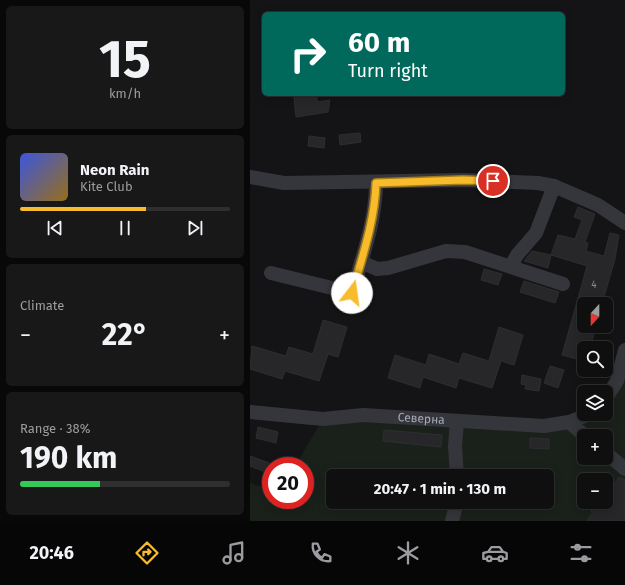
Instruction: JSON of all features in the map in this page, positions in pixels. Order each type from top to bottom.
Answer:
[{"type":"street","points":[[250,176],[284,183],[376,183],[463,180],[538,183],[554,186],[598,205],[625,223]]},
{"type":"street","points":[[271,273],[352,293],[361,262],[374,204],[376,183]]},
{"type":"street","points":[[511,266],[517,255],[536,233],[554,186]]},
{"type":"street","points":[[361,262],[377,269],[388,268],[446,251],[465,252],[563,284]]},
{"type":"street","points":[[613,387],[617,381],[625,350]]},
{"type":"street","name":"Северна","points":[[250,412],[323,419],[363,415],[457,422],[544,426],[569,422],[577,419]]},
{"type":"street","points":[[457,422],[455,446],[457,469]]},
{"type":"street","points":[[569,422],[577,429]]},
{"type":"street","points":[[613,459],[625,469]]},
{"type":"street","points":[[452,521],[455,509]]},
{"type":"shaded area","points":[[625,350],[625,521],[250,521],[250,483],[262,486],[262,509],[314,509],[314,457],[300,457],[323,419],[544,426],[577,417],[577,421],[613,421],[613,385],[611,385]]},
{"type":"building","points":[[317,96],[317,102],[330,100],[328,112],[296,117],[294,97]]},
{"type":"building","points":[[360,133],[361,142],[340,145],[339,135]]},
{"type":"building","points":[[309,136],[325,138],[324,148],[308,146]]},
{"type":"building","points":[[578,207],[595,214],[585,242],[588,243],[586,251],[604,256],[610,233],[619,235],[615,259],[604,297],[578,297],[587,266],[551,255],[558,235],[575,239],[582,220],[574,217]]},
{"type":"building","points":[[532,251],[551,255],[548,268],[524,261]]},
{"type":"building","points":[[484,269],[502,274],[498,285],[481,280]]},
{"type":"building","points":[[524,281],[559,292],[555,303],[520,292]]},
{"type":"building","points":[[577,302],[577,333],[594,333],[592,341],[577,341],[577,359],[562,355]]},
{"type":"building","points":[[323,320],[347,327],[338,357],[328,354],[319,381],[285,371],[282,379],[250,369],[252,346],[286,356],[289,347],[313,354]]},
{"type":"building","points":[[499,327],[523,335],[514,365],[501,361],[492,388],[459,378],[456,388],[423,377],[420,388],[388,378],[395,355],[426,365],[429,354],[459,364],[463,353],[489,361]]},
{"type":"building","points":[[550,366],[564,370],[558,388],[544,383]]},
{"type":"building","points":[[522,375],[541,379],[539,391],[525,389],[526,385],[521,384]]},
{"type":"building","points":[[258,427],[278,432],[276,443],[256,438]]},
{"type":"building","points":[[384,430],[442,435],[441,447],[383,441]]},
{"type":"building","points":[[530,438],[549,439],[549,449],[530,448]]},
{"type":"building","points":[[250,456],[262,460],[262,471],[250,466]]},
{"type":"building","points":[[619,477],[625,480],[625,521],[587,521],[593,512],[591,511],[592,509],[613,509],[613,486]]},
{"type":"route","points":[[352,293],[370,228],[376,196],[376,183],[463,180],[493,181]]}]
